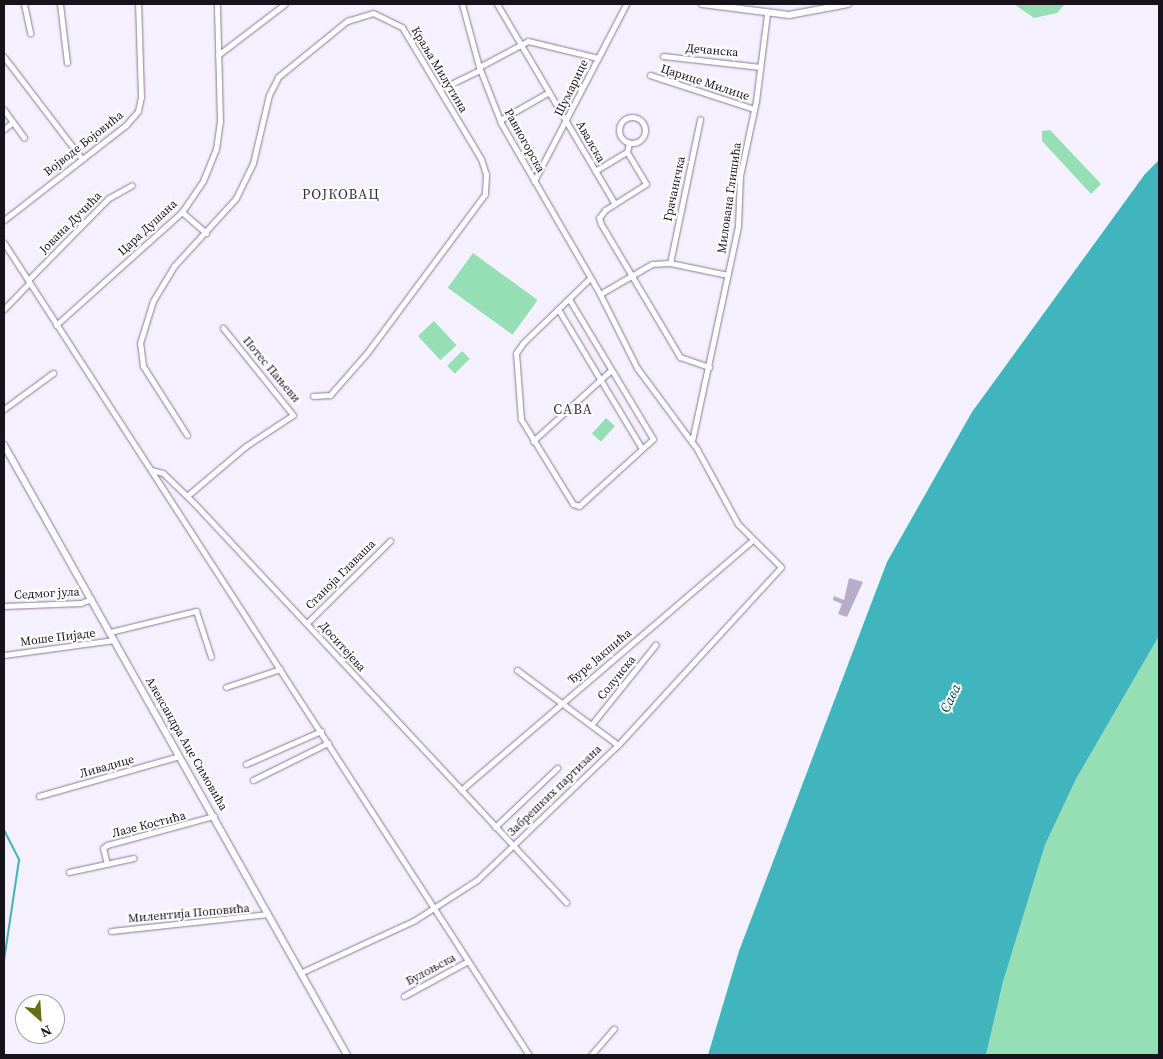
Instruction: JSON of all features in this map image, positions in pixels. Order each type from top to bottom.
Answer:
[{"type":"street","points":[[24,4],[30,33]]},
{"type":"street","points":[[60,4],[67,63]]},
{"type":"street","name":"Војводе Бојовића","points":[[4,220],[82,159],[138,111],[141,97],[138,4]]},
{"type":"street","name":"Цара Душана","points":[[56,325],[182,212],[203,182],[216,148],[220,122],[216,4]]},
{"type":"street","points":[[218,55],[285,4]]},
{"type":"street","name":"Равногорска","points":[[462,4],[479,68],[500,120],[600,294],[637,368],[692,441],[738,524],[781,567]]},
{"type":"street","name":"Авалска","points":[[496,4],[614,203]]},
{"type":"street","name":"Шумарице","points":[[534,181],[626,4]]},
{"type":"street","points":[[702,4],[767,14],[813,14],[848,4]]},
{"type":"street","name":"Краља Милутина","points":[[187,436],[143,366],[140,343],[161,286],[236,198],[249,173],[269,95],[283,72],[354,18],[373,14],[398,22],[481,159],[486,174],[485,194],[366,354],[330,395],[312,396]]},
{"type":"street","name":"Милована Глишића","points":[[692,441],[738,226],[740,176],[754,109],[767,14]]},
{"type":"street","points":[[452,84],[519,43],[538,41],[598,58]]},
{"type":"street","name":"Дечанска","points":[[663,56],[760,67]]},
{"type":"street","points":[[4,57],[82,159]]},
{"type":"street","name":"Царице Милице","points":[[650,75],[754,109]]},
{"type":"street","points":[[500,120],[549,92]]},
{"type":"street","points":[[4,110],[24,138]]},
{"type":"street","points":[[636,117],[645,125],[645,134],[637,143],[629,143],[620,136],[619,127],[627,118],[636,117]]},
{"type":"street","name":"Грачаничка","points":[[670,263],[700,119]]},
{"type":"street","points":[[4,129],[13,122]]},
{"type":"street","points":[[629,143],[627,152],[646,184],[614,203],[599,218],[680,358],[709,367]]},
{"type":"street","points":[[595,171],[627,152]]},
{"type":"street","name":"Јована Дучића","points":[[4,309],[112,195],[132,185]]},
{"type":"street","points":[[182,212],[206,233]]},
{"type":"street","points":[[4,243],[530,1055]]},
{"type":"street","points":[[600,294],[652,264],[670,263],[728,275]]},
{"type":"street","points":[[570,298],[653,439],[641,447],[579,506],[573,504],[533,441],[519,414],[516,353],[558,309],[590,278]]},
{"type":"street","points":[[558,309],[641,447]]},
{"type":"street","name":"Потес Пањеви","points":[[188,496],[246,446],[294,415],[223,328]]},
{"type":"street","points":[[533,441],[598,378],[611,370]]},
{"type":"street","points":[[4,409],[53,373]]},
{"type":"street","name":"Александра Аце Симовића","points":[[4,445],[347,1055]]},
{"type":"street","name":"Доситејева","points":[[151,470],[163,473],[188,496],[566,902]]},
{"type":"street","name":"Ђуре Јакшића","points":[[461,790],[753,540]]},
{"type":"street","name":"Станоја Главаша","points":[[307,623],[390,541]]},
{"type":"street","name":"Забрешких партизана","points":[[300,973],[435,909],[477,880],[618,745],[781,567]]},
{"type":"street","name":"Седмог јула","points":[[4,606],[82,603],[91,598]]},
{"type":"street","points":[[110,632],[196,611],[211,657]]},
{"type":"street","name":"Моше Пијаде","points":[[4,655],[114,640]]},
{"type":"street","name":"Солунска","points":[[592,724],[656,644]]},
{"type":"street","points":[[226,687],[280,669]]},
{"type":"street","points":[[517,670],[618,745]]},
{"type":"street","points":[[246,764],[320,731]]},
{"type":"street","points":[[253,780],[328,743]]},
{"type":"street","name":"Ливадице","points":[[39,796],[180,756]]},
{"type":"street","points":[[495,827],[557,768]]},
{"type":"street","name":"Лазе Костића","points":[[107,864],[104,848],[107,845],[214,816]]},
{"type":"street","points":[[69,872],[134,858]]},
{"type":"street","name":"Милентија Поповића","points":[[111,931],[268,914]]},
{"type":"street","name":"Булоњска","points":[[404,996],[468,961]]},
{"type":"street","points":[[591,1055],[614,1029]]},
{"type":"green space","points":[[1014,4],[1065,4],[1057,13],[1034,18]]},
{"type":"green space","points":[[1050,130],[1101,184],[1091,194],[1042,141],[1042,131]]},
{"type":"green space","points":[[473,253],[538,300],[512,335],[448,288]]},
{"type":"green space","points":[[434,321],[457,345],[440,360],[418,336]]},
{"type":"green space","points":[[462,351],[470,359],[455,374],[447,366]]},
{"type":"green space","points":[[606,418],[615,426],[601,442],[592,434]]},
{"type":"green space","points":[[1159,636],[1159,1055],[986,1055],[1003,982],[1045,845],[1076,779]]},
{"type":"water","name":"Сава","points":[[1159,160],[1159,636],[1076,779],[1045,845],[1003,982],[986,1055],[708,1055],[739,951],[887,562],[972,412],[1145,174]]},
{"type":"building","points":[[849,578],[863,582],[847,617],[838,614],[842,604],[833,600],[834,596],[844,600]]},
{"type":"waterway","points":[[4,830],[19,860],[4,960]]},
{"type":"district","name":"РОЈКОВАЦ","points":[[341,194]]},
{"type":"district","name":"САВА","points":[[573,409]]}]
